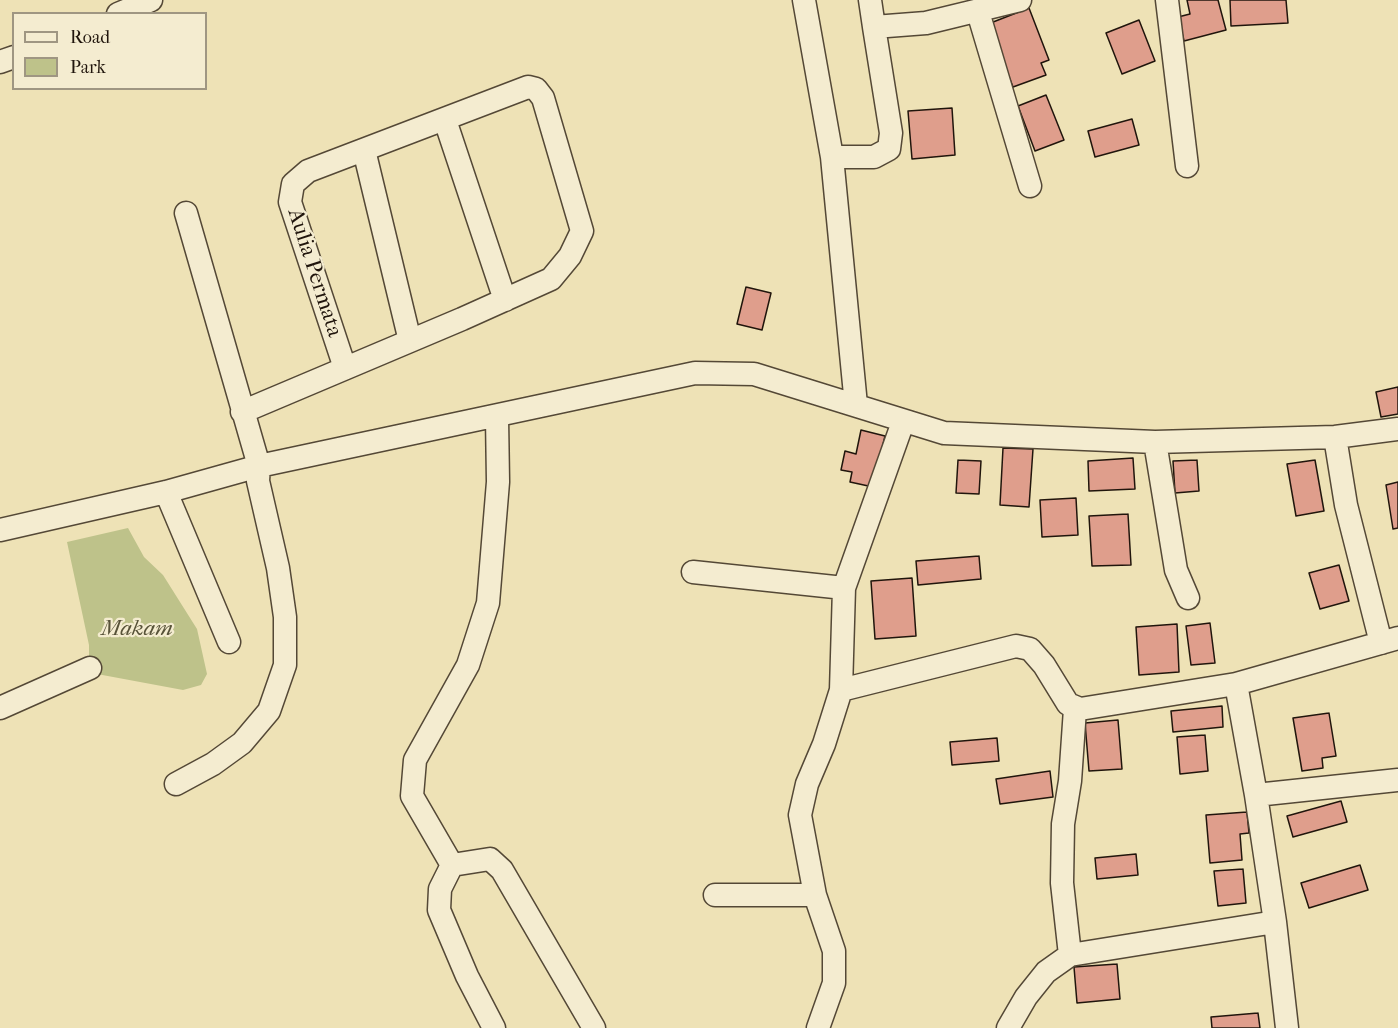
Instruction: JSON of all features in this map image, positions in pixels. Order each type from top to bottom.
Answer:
[{"type":"street","points":[[123,12],[151,0]]},
{"type":"street","points":[[804,0],[832,158],[856,405]]},
{"type":"street","points":[[832,158],[874,157],[889,148],[891,133],[870,0]]},
{"type":"street","points":[[874,27],[926,23],[1020,0]]},
{"type":"street","points":[[1167,0],[1187,166]]},
{"type":"street","points":[[978,12],[1030,186]]},
{"type":"street","name":"Aulia Permata","points":[[242,412],[410,341],[551,279],[570,256],[582,231],[543,98],[536,88],[528,87],[308,171],[293,184],[290,201],[345,368]]},
{"type":"street","points":[[445,120],[505,300]]},
{"type":"street","points":[[364,150],[410,341]]},
{"type":"street","points":[[176,784],[213,764],[242,743],[269,711],[285,665],[285,617],[278,568],[258,480],[259,465],[186,213]]},
{"type":"street","points":[[0,530],[166,492],[259,465],[497,417],[695,373],[754,374],[944,433],[1155,442],[1335,437],[1398,429]]},
{"type":"street","points":[[452,865],[412,796],[415,760],[468,664],[488,603],[498,482],[497,417]]},
{"type":"street","points":[[818,1028],[834,983],[834,951],[815,895],[800,815],[807,784],[825,744],[841,690],[844,588],[903,422]]},
{"type":"street","points":[[841,690],[1016,646],[1030,649],[1044,665],[1068,704],[1075,709],[1236,684],[1390,641],[1346,506],[1335,437]]},
{"type":"street","points":[[1155,442],[1176,570],[1188,598]]},
{"type":"street","points":[[166,492],[230,642]]},
{"type":"street","points":[[693,572],[844,588]]},
{"type":"street","points":[[0,708],[90,668]]},
{"type":"street","points":[[1236,684],[1275,922],[1287,1028]]},
{"type":"street","points":[[1070,955],[1062,883],[1063,824],[1070,781],[1075,709]]},
{"type":"street","points":[[1256,795],[1398,780]]},
{"type":"street","points":[[452,865],[490,859],[502,870],[594,1028]]},
{"type":"street","points":[[452,865],[440,889],[439,910],[467,976],[494,1028]]},
{"type":"street","points":[[715,895],[815,895]]},
{"type":"street","points":[[1008,1028],[1026,997],[1046,972],[1070,955],[1275,922]]},
{"type":"green space","name":"Makam","points":[[128,528],[144,557],[163,575],[197,629],[207,674],[201,685],[183,690],[97,674],[89,662],[89,645],[67,542]]},
{"type":"building","points":[[1187,0],[1218,0],[1226,30],[1184,41],[1178,17],[1190,14]]},
{"type":"building","points":[[1230,0],[1286,0],[1288,23],[1231,26]]},
{"type":"building","points":[[1029,8],[1049,60],[1041,63],[1046,75],[1013,87],[988,24]]},
{"type":"building","points":[[1139,20],[1155,61],[1122,74],[1106,33]]},
{"type":"building","points":[[1046,95],[1064,140],[1035,151],[1018,106]]},
{"type":"building","points":[[952,108],[955,155],[912,159],[908,111]]},
{"type":"building","points":[[1132,119],[1139,145],[1095,157],[1088,131]]},
{"type":"building","points":[[746,287],[771,293],[762,330],[737,324]]},
{"type":"building","points":[[1398,387],[1398,414],[1381,417],[1376,392]]},
{"type":"building","points":[[861,430],[885,436],[873,487],[850,482],[852,472],[841,470],[845,451],[856,454]]},
{"type":"building","points":[[1003,448],[1033,449],[1029,507],[1000,505]]},
{"type":"building","points":[[1133,458],[1135,489],[1089,491],[1088,461]]},
{"type":"building","points":[[958,460],[981,461],[979,494],[956,493]]},
{"type":"building","points":[[1197,460],[1199,491],[1175,493],[1173,461]]},
{"type":"building","points":[[1315,460],[1324,511],[1296,516],[1287,464]]},
{"type":"building","points":[[1398,482],[1398,528],[1393,529],[1386,485]]},
{"type":"building","points":[[1076,498],[1078,535],[1042,537],[1040,500]]},
{"type":"building","points":[[1128,514],[1131,565],[1092,566],[1089,516]]},
{"type":"building","points":[[979,556],[981,579],[918,585],[916,561]]},
{"type":"building","points":[[1339,565],[1349,601],[1320,609],[1309,573]]},
{"type":"building","points":[[912,578],[916,636],[875,639],[871,581]]},
{"type":"building","points":[[1210,623],[1215,663],[1191,665],[1186,626]]},
{"type":"building","points":[[1177,624],[1179,672],[1139,675],[1136,627]]},
{"type":"building","points":[[1222,706],[1223,727],[1173,732],[1171,711]]},
{"type":"building","points":[[1329,713],[1336,756],[1322,758],[1323,768],[1302,771],[1293,718]]},
{"type":"building","points":[[1118,720],[1122,769],[1089,771],[1085,723]]},
{"type":"building","points":[[1205,735],[1208,771],[1180,774],[1177,737]]},
{"type":"building","points":[[997,738],[999,761],[952,765],[950,742]]},
{"type":"building","points":[[1050,771],[1053,797],[1000,804],[996,779]]},
{"type":"building","points":[[1341,801],[1347,822],[1293,837],[1287,816]]},
{"type":"building","points":[[1247,812],[1249,833],[1240,834],[1242,860],[1210,863],[1206,815]]},
{"type":"building","points":[[1136,854],[1138,875],[1097,879],[1095,858]]},
{"type":"building","points":[[1360,865],[1368,890],[1309,908],[1301,883]]},
{"type":"building","points":[[1243,869],[1246,903],[1218,906],[1214,871]]},
{"type":"building","points":[[1117,964],[1120,999],[1077,1003],[1074,967]]},
{"type":"building","points":[[1258,1013],[1260,1028],[1212,1028],[1211,1017]]}]
